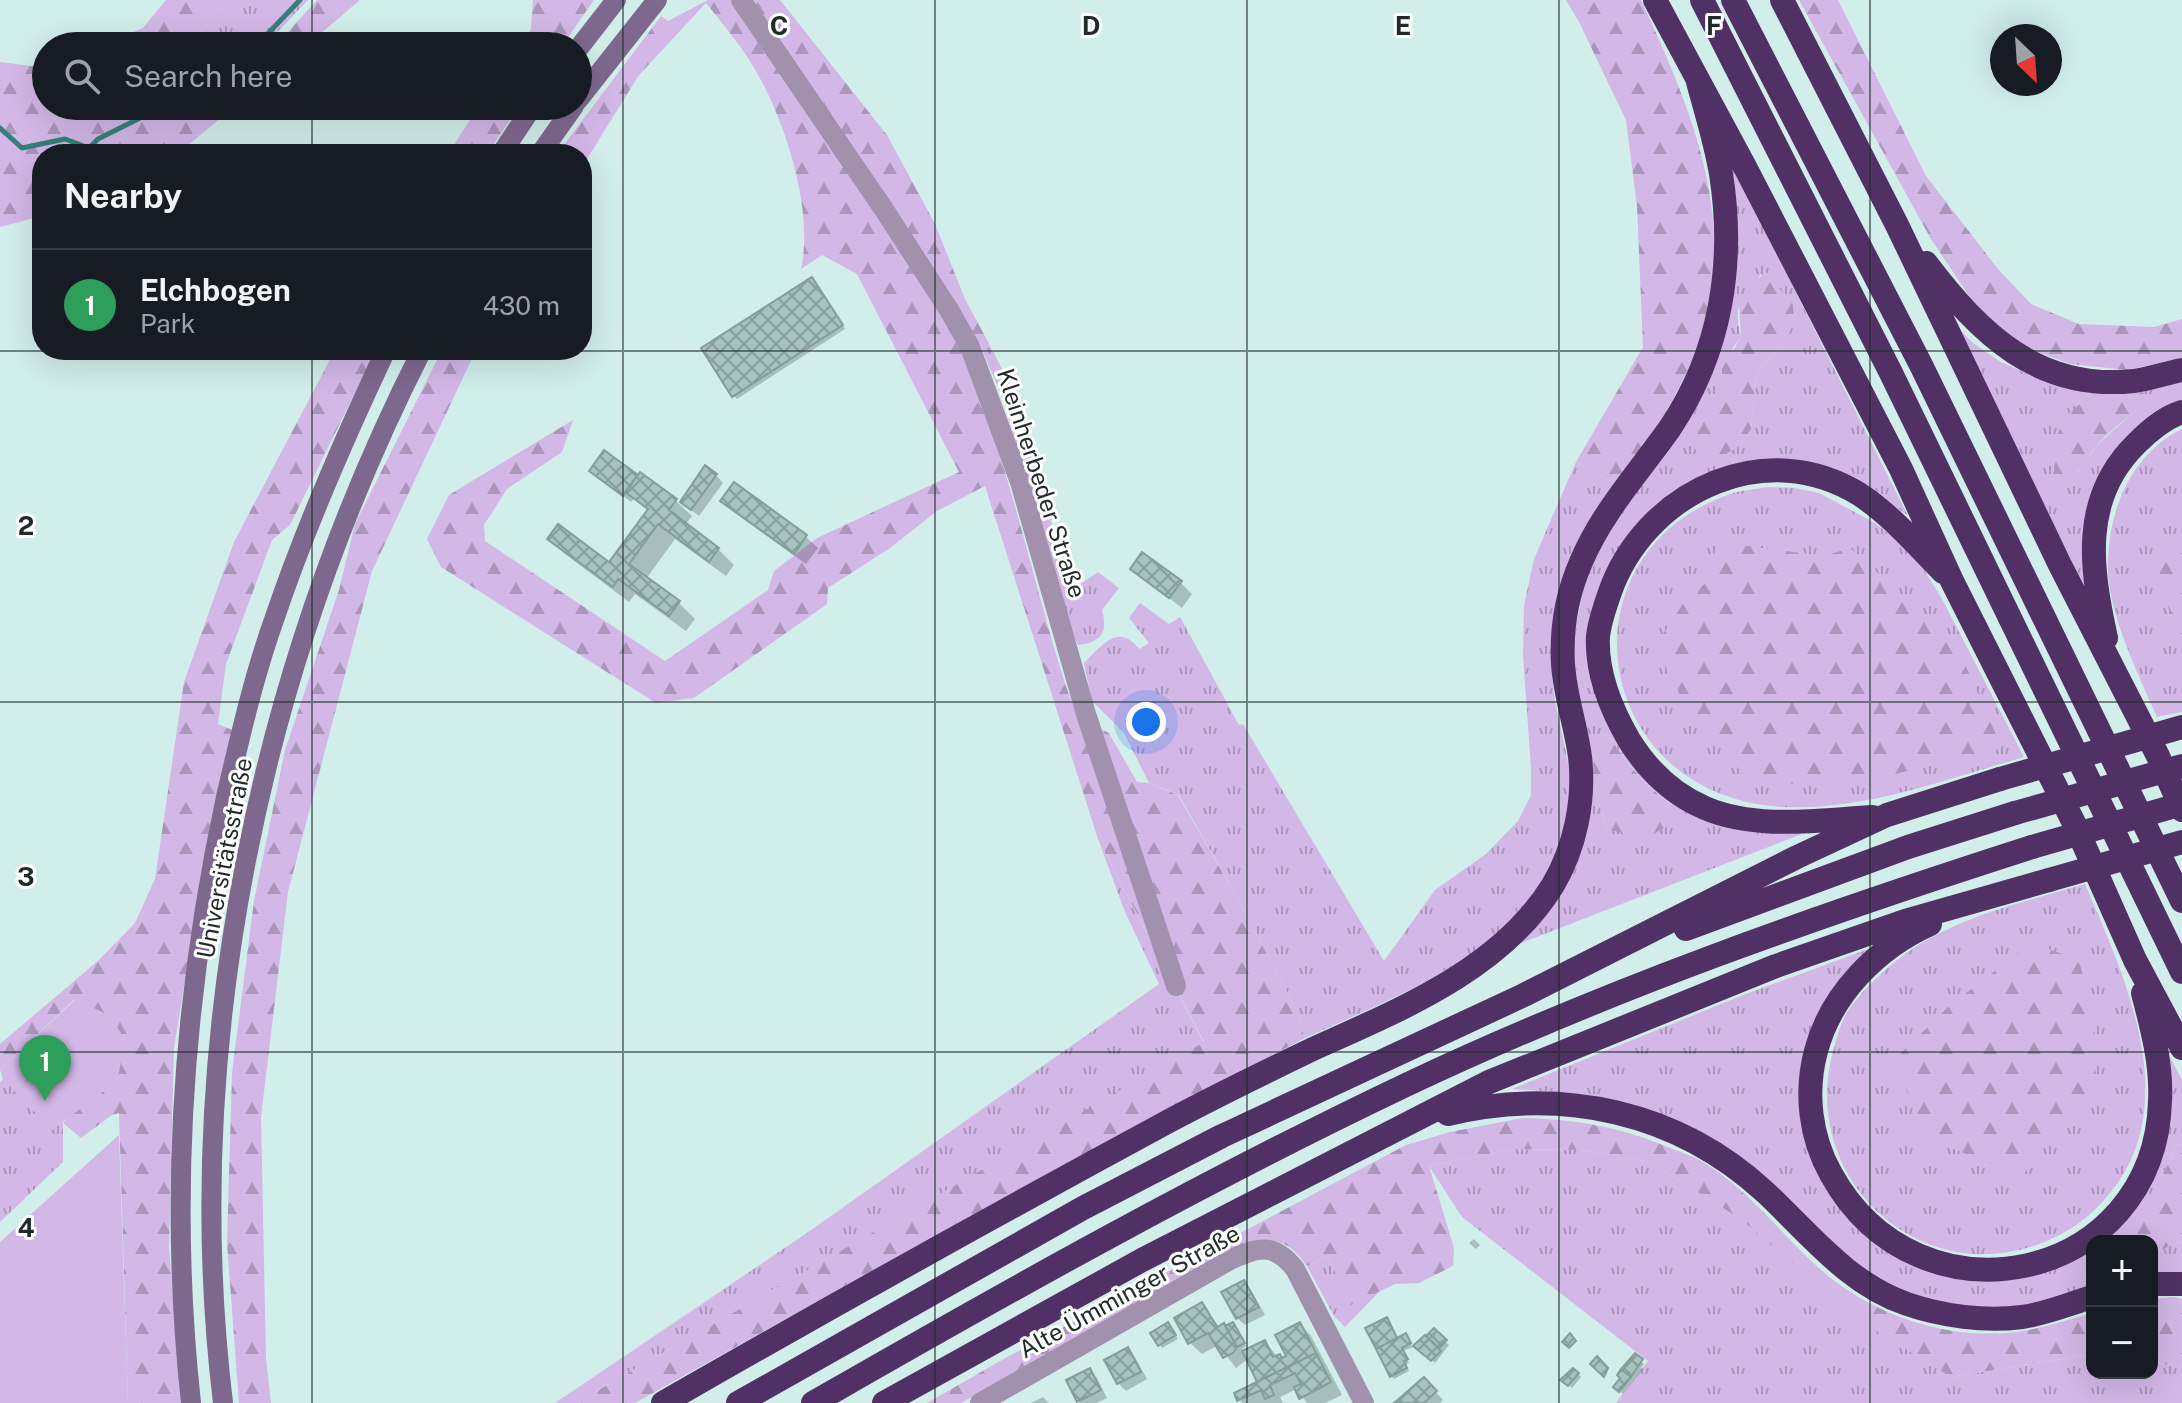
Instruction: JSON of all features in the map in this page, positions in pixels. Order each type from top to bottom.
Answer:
[{"type":"highway","points":[[1655,0],[1901,469],[1952,581],[2077,829],[2135,960],[2182,1048]]},
{"type":"highway","points":[[1702,0],[1891,373],[2182,972]]},
{"type":"highway","points":[[1733,0],[1921,365],[2182,901]]},
{"type":"highway","points":[[813,1403],[1146,1216],[1411,1083],[1707,959],[1854,904],[2032,847],[2182,807],[1897,225],[1782,0]]},
{"type":"highway","points":[[663,1403],[954,1237],[1176,1117],[1415,1001],[1488,956],[1532,913],[1552,887],[1566,857],[1575,829],[1581,791],[1581,761],[1563,666],[1563,634],[1574,581],[1581,560],[1611,507],[1689,397],[1702,368],[1721,308],[1726,273],[1726,213],[1720,170],[1698,82]]},
{"type":"highway","points":[[1897,225],[1982,329],[2020,358],[2089,381],[2135,381],[2182,370]]},
{"type":"highway","points":[[2115,675],[2093,568],[2093,527],[2112,474],[2130,450],[2152,428],[2182,412]]},
{"type":"highway","points":[[1887,815],[1760,820],[1732,817],[1682,796],[1658,777],[1638,753],[1619,722],[1607,693],[1599,666],[1598,635],[1606,601],[1622,563],[1644,532],[1667,510],[1697,489],[1730,477],[1777,470],[1817,476],[1857,493],[1885,513],[1952,581]]},
{"type":"highway","points":[[738,1403],[1083,1208],[1321,1088],[1524,995],[1797,857],[1887,815],[2182,727]]},
{"type":"highway","points":[[1524,995],[1739,908],[1908,847],[2182,766]]},
{"type":"highway","points":[[884,1403],[1142,1260],[1489,1082],[1776,966],[1905,921],[2182,842]]},
{"type":"highway","points":[[1982,901],[1917,930],[1876,958],[1831,1009],[1812,1065],[1810,1092],[1816,1145],[1837,1186],[1865,1222],[1884,1237],[1925,1258],[1974,1271],[2031,1266],[2062,1254],[2079,1243],[2115,1215],[2133,1191],[2145,1169],[2155,1138],[2161,1102],[2158,1057],[2135,960]]},
{"type":"highway","points":[[1418,1120],[1486,1105],[1550,1102],[1641,1119],[1670,1129],[1727,1162],[1764,1191],[1841,1265],[1870,1286],[1906,1304],[1970,1318],[2021,1317],[2086,1299]]},
{"type":"highway","points":[[2158,1284],[2182,1284]]},
{"type":"main road","points":[[591,32],[616,0]]},
{"type":"main road","points":[[592,82],[657,0]]},
{"type":"main road","points":[[508,144],[524,120]]},
{"type":"main road","points":[[547,144],[564,120]]},
{"type":"main road","name":"Universitätsstraße","points":[[191,1403],[180,1229],[182,1131],[193,987],[213,857],[239,738],[274,619],[333,464],[381,360]]},
{"type":"main road","name":"Universitätsstraße","points":[[223,1403],[217,1351],[214,1260],[215,1110],[224,998],[247,856],[278,717],[332,551],[417,360]]},
{"type":"street","name":"Kleinherbeder Straße","points":[[741,0],[885,211],[970,347],[1020,482],[1086,714],[1176,986]]},
{"type":"street","name":"Alte Ümminger Straße","points":[[980,1403],[1230,1260],[1265,1248],[1277,1252],[1295,1269],[1364,1403]]},
{"type":"green space","points":[[166,0],[226,0],[200,32],[133,32],[143,28]]},
{"type":"green space","points":[[226,0],[308,0],[277,32],[200,32]]},
{"type":"green space","points":[[317,0],[360,0],[322,32],[288,32]]},
{"type":"green space","points":[[533,0],[594,0],[572,32],[529,32]]},
{"type":"green space","points":[[708,0],[780,0],[887,135],[935,224],[965,299],[987,340],[962,350],[992,430],[1063,677],[1078,716],[1089,739],[1103,730],[1109,733],[1137,782],[1149,783],[1178,795],[1294,1005],[1305,1038],[965,1219],[635,1403],[576,1403],[1204,1042],[1098,839],[985,486],[937,511],[890,548],[828,588],[827,604],[694,698],[656,703],[441,567],[427,539],[449,495],[573,420],[562,452],[507,489],[484,525],[485,541],[665,661],[768,590],[774,571],[817,538],[959,472],[857,274],[822,255],[801,269],[804,243],[799,186],[782,127],[758,74],[706,3],[639,75],[592,151],[592,144],[565,144],[583,120],[592,120],[592,108],[661,16],[668,21]]},
{"type":"green space","points":[[1566,0],[1641,0],[1687,109],[1703,160],[1712,212],[1714,263],[1706,315],[1688,369],[1653,433],[1614,483],[1576,462],[1643,347],[1637,206],[1626,120]]},
{"type":"green space","points":[[1799,0],[1838,0],[1926,176],[1998,269],[2031,304],[2079,324],[2154,327],[2182,319],[2182,358],[2127,370],[2070,364],[2022,346],[1998,328],[1969,296],[1931,239]]},
{"type":"green space","points":[[0,62],[32,66],[32,120],[219,120],[189,144],[32,144],[32,219],[0,227]]},
{"type":"green space","points":[[470,120],[510,120],[494,144],[454,144]]},
{"type":"green space","points":[[1729,159],[1908,516],[1886,500],[1815,467],[1671,496],[1592,628],[1630,761],[1772,833],[1802,834],[1514,946],[1536,925],[1590,755],[1575,670],[1574,638],[1585,578],[1600,543],[1692,414]],"holes":[[[1761,274],[1779,350],[1757,372],[1751,429],[1740,446],[1693,432],[1706,418],[1719,390],[1722,363],[1741,337],[1739,307]],[[1601,734],[1609,735],[1637,774],[1673,805],[1608,829],[1597,798],[1590,742]]]},
{"type":"green space","points":[[1765,271],[1793,305],[1794,324],[1779,350],[1757,372],[1751,429],[1740,446],[1706,465],[1694,447],[1693,432],[1706,418],[1709,399],[1719,390],[1722,363],[1727,352],[1734,349],[1741,337],[1739,303]]},
{"type":"green space","points":[[1955,325],[1973,343],[2001,362],[2034,377],[2077,390],[2182,380],[2182,402],[2134,433],[2085,588]],"holes":[[[2104,397],[2145,402],[2097,445],[2076,474]]]},
{"type":"green space","points":[[987,340],[1008,381],[1072,590],[1098,572],[1119,588],[1102,610],[1103,630],[1093,641],[1078,645],[1075,639],[1001,394],[979,343]]},
{"type":"green space","points":[[330,360],[371,360],[290,525],[272,540],[226,664],[218,724],[232,730],[174,1048],[169,1246],[181,1403],[128,1403],[119,1113],[81,1138],[63,1123],[104,1091],[90,1007],[75,999],[0,1069],[0,1044],[99,960],[135,923],[155,879],[184,682],[234,542]]},
{"type":"green space","points":[[437,360],[471,360],[372,571],[288,892],[261,1117],[266,1359],[271,1403],[239,1403],[227,1243],[232,1073],[254,901],[285,750],[339,590],[355,524]]},
{"type":"green space","points":[[2142,393],[2150,397],[2104,438],[2076,473],[2058,481],[2054,448],[2069,415],[2092,399]]},
{"type":"green space","points":[[2182,429],[2182,712],[2157,717],[2126,645],[2114,606],[2108,570],[2109,549],[2117,508],[2135,470],[2164,440]]},
{"type":"green space","points":[[1576,462],[1614,483],[1593,513],[1568,562],[1554,615],[1552,672],[1568,764],[1569,795],[1566,817],[1552,861],[1541,882],[1513,919],[1475,951],[1429,980],[1305,1038],[1294,1005],[1179,795],[1149,783],[1124,733],[1092,701],[1084,663],[1104,644],[1117,637],[1124,637],[1139,649],[1149,643],[1129,618],[1140,603],[1169,624],[1180,617],[1239,725],[1243,724],[1384,961],[1435,890],[1486,854],[1518,821],[1531,795],[1523,656],[1524,605],[1534,559]]},
{"type":"green space","points":[[1769,487],[1819,493],[1875,523],[1900,542],[1922,566],[1942,599],[2024,757],[1895,794],[1828,806],[1795,807],[1763,805],[1704,786],[1660,753],[1631,710],[1618,661],[1621,610],[1641,562],[1678,522],[1733,493]]},
{"type":"green space","points":[[1717,542],[1824,556],[1850,548],[1956,644],[2002,748],[1883,777],[1754,787],[1685,705],[1655,646],[1684,602],[1708,581]]},
{"type":"green space","points":[[2182,544],[2182,641],[2177,640],[2158,568]]},
{"type":"green space","points":[[1609,735],[1637,774],[1673,806],[1674,823],[1643,839],[1608,829],[1597,798],[1590,742],[1592,737]]},
{"type":"green space","points":[[1098,839],[1204,1043],[576,1403],[555,1403],[804,1235],[1159,984],[1125,912]]},
{"type":"green space","points":[[2085,884],[2116,957],[2140,1036],[2145,1076],[2144,1115],[2134,1153],[2114,1188],[2092,1213],[2065,1232],[2034,1246],[2002,1253],[1969,1254],[1937,1247],[1907,1234],[1882,1216],[1861,1194],[1833,1140],[1828,1110],[1828,1079],[1844,1018],[1859,996],[1883,972],[1917,946],[1986,914]]},
{"type":"green space","points":[[2031,943],[2079,960],[2095,1021],[2092,1052],[2099,1091],[2069,1115],[2022,1176],[1926,1138],[1894,1060],[1948,1007]]},
{"type":"green space","points":[[1871,948],[1828,1001],[1812,1155],[1938,1270],[2086,1245],[2086,1292],[2010,1312],[1937,1305],[1872,1279],[1809,1226],[1621,1103],[1583,1094],[1512,1089],[1743,995]]},
{"type":"green space","points":[[76,999],[112,1017],[124,1039],[119,1073],[104,1091],[52,1130],[3,1079],[0,1069]]},
{"type":"green space","points":[[2170,1057],[2182,1080],[2182,1144],[2176,1145],[2156,1189],[2136,1219],[2116,1235],[2101,1235],[2154,1173],[2165,1136]]},
{"type":"green space","points":[[0,1069],[63,1123],[63,1162],[0,1222],[0,1082],[3,1079]]},
{"type":"green space","points":[[1522,1118],[1579,1122],[1652,1141],[1699,1160],[1720,1173],[1819,1268],[1864,1300],[1890,1313],[1917,1323],[1973,1333],[2036,1328],[2086,1315],[2086,1355],[1951,1377],[1856,1318],[1742,1220],[1650,1162],[1582,1150],[1514,1149],[1429,1166],[1454,1248],[1453,1266],[1419,1283],[1395,1284],[1349,1306],[1329,1256],[1307,1266],[1287,1246],[1260,1240],[961,1403],[927,1403],[1009,1356],[1406,1145],[1450,1132]]},
{"type":"green space","points":[[119,1135],[128,1403],[0,1403],[0,1242]]},
{"type":"green space","points":[[2182,1144],[2182,1242],[2158,1251],[2158,1235],[2114,1235],[2149,1199],[2176,1145]]},
{"type":"green space","points":[[1514,1149],[1582,1150],[1650,1162],[1742,1220],[1951,1377],[2086,1355],[2086,1379],[2158,1379],[2158,1362],[2182,1368],[2182,1403],[1616,1403],[1648,1361],[1462,1217],[1429,1166]]},
{"type":"green space","points":[[2182,1242],[2182,1277],[2158,1277],[2158,1251]]},
{"type":"green space","points":[[1329,1256],[1349,1305],[1380,1291],[1345,1327],[1334,1316],[1307,1266]]},
{"type":"green space","points":[[2158,1298],[2182,1299],[2182,1368],[2158,1362]]},
{"type":"building","points":[[812,277],[843,325],[732,397],[701,348]]},
{"type":"building","points":[[604,450],[638,475],[623,496],[589,471]]},
{"type":"building","points":[[705,465],[717,474],[691,510],[680,502]]},
{"type":"building","points":[[640,472],[677,499],[669,510],[719,548],[709,562],[658,524],[629,564],[680,601],[669,616],[618,579],[613,587],[547,539],[558,524],[609,562],[648,509],[625,492]]},
{"type":"building","points":[[734,482],[807,535],[794,554],[720,501]]},
{"type":"building","points":[[1142,552],[1182,581],[1169,598],[1130,569]]},
{"type":"building","points":[[1244,1280],[1259,1307],[1236,1319],[1221,1292]]},
{"type":"building","points":[[1202,1302],[1217,1327],[1224,1323],[1237,1347],[1223,1358],[1208,1333],[1188,1344],[1174,1318]]},
{"type":"building","points":[[1387,1317],[1397,1338],[1376,1349],[1365,1328]]},
{"type":"building","points":[[1168,1322],[1176,1335],[1158,1346],[1150,1333]]},
{"type":"building","points":[[1233,1322],[1245,1343],[1237,1347],[1225,1326]]},
{"type":"building","points":[[1300,1322],[1316,1353],[1257,1382],[1242,1351],[1265,1340],[1273,1357],[1280,1354],[1282,1358],[1286,1356],[1275,1335]]},
{"type":"building","points":[[1434,1328],[1447,1340],[1439,1348],[1426,1336]]},
{"type":"building","points":[[1406,1333],[1411,1343],[1402,1348],[1408,1359],[1404,1361],[1407,1368],[1390,1377],[1376,1349]]},
{"type":"building","points":[[1570,1333],[1576,1341],[1569,1348],[1562,1342]]},
{"type":"building","points":[[1425,1335],[1441,1351],[1431,1361],[1413,1346]]},
{"type":"building","points":[[1128,1347],[1141,1372],[1117,1384],[1104,1360]]},
{"type":"building","points":[[1316,1353],[1331,1382],[1299,1399],[1294,1387],[1301,1384],[1295,1373],[1270,1385],[1274,1395],[1265,1399],[1261,1390],[1237,1401],[1234,1393]]},
{"type":"building","points":[[1635,1353],[1643,1359],[1631,1377],[1621,1369]]},
{"type":"building","points":[[1597,1356],[1608,1368],[1604,1377],[1590,1364]]},
{"type":"building","points":[[1090,1368],[1101,1390],[1077,1402],[1066,1380]]},
{"type":"building","points":[[1573,1368],[1579,1373],[1568,1386],[1560,1380]]},
{"type":"building","points":[[1621,1369],[1631,1377],[1619,1392],[1613,1387],[1620,1378],[1617,1375]]},
{"type":"building","points":[[1424,1377],[1437,1391],[1424,1403],[1394,1403]]},
{"type":"waterway","points":[[269,32],[300,0]]},
{"type":"waterway","points":[[93,144],[136,120]]},
{"type":"waterway","points":[[0,128],[22,148],[32,146]]},
{"type":"waterway","points":[[41,144],[65,139],[78,144]]},
{"type":"place","name":"Elchbogen","points":[[45,1101]]}]
